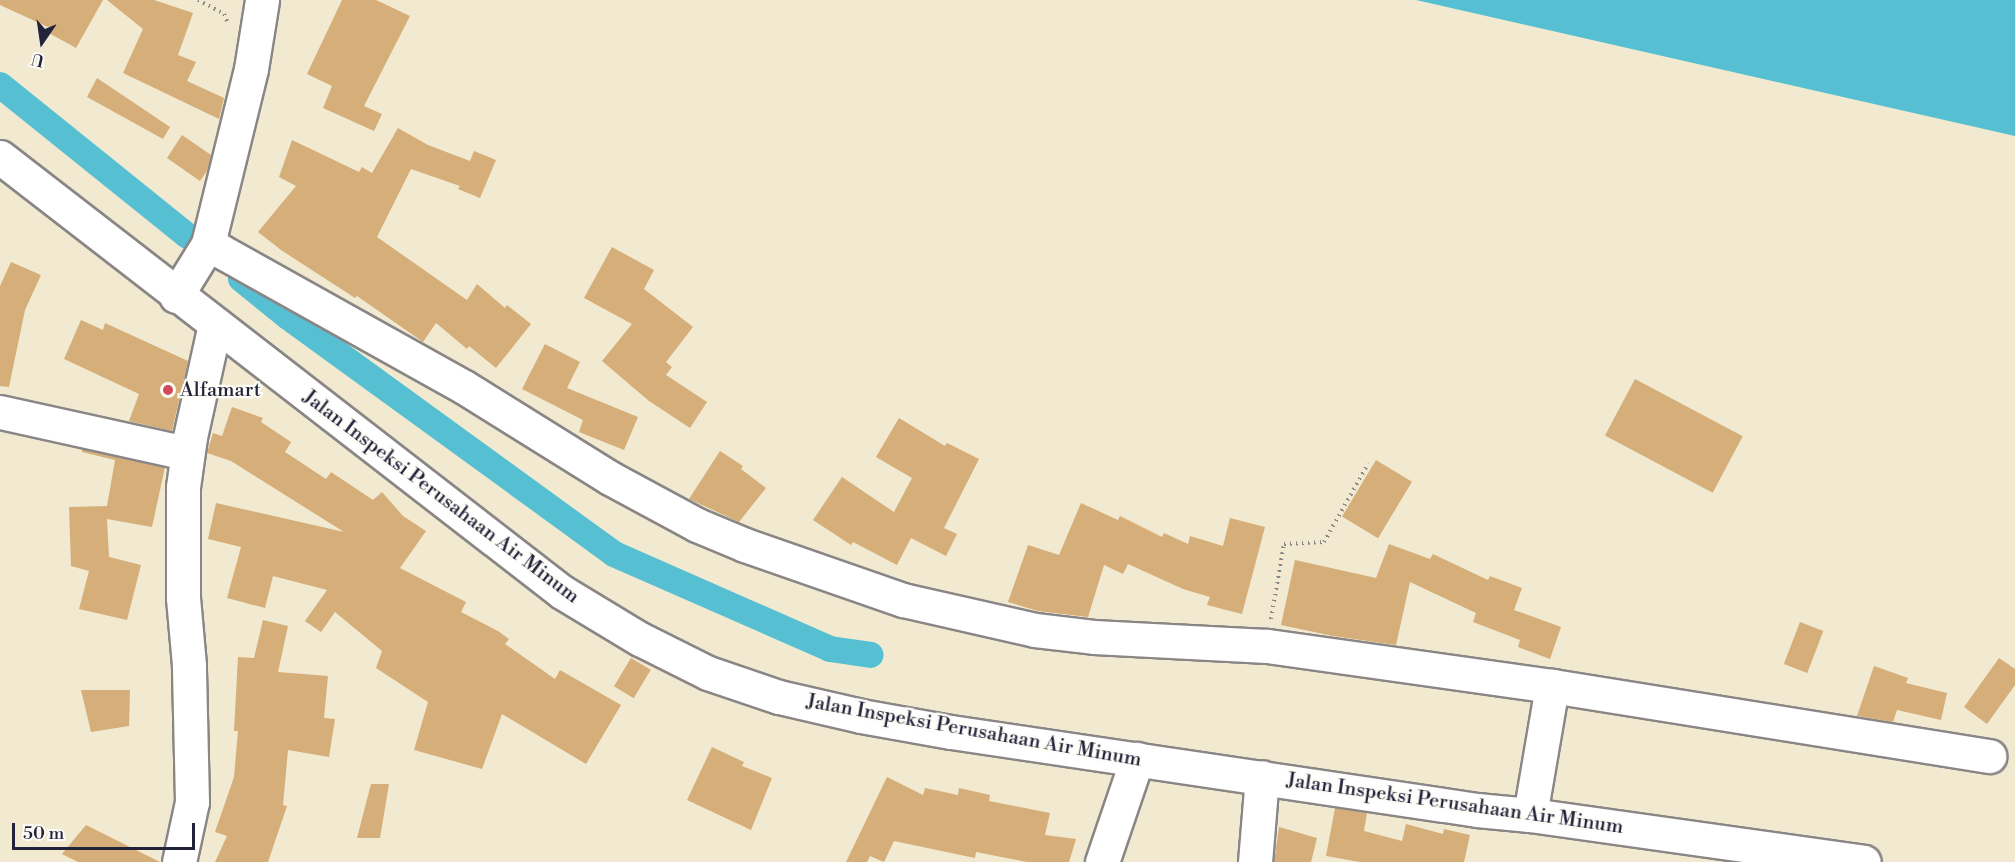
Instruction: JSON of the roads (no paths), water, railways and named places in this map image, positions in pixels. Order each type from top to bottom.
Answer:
[{"type":"street","points":[[176,296],[208,244],[251,69],[262,0]]},
{"type":"street","name":"Jalan Inspeksi Perusahaan Air Minum","points":[[0,157],[176,296],[562,592],[640,639],[708,673],[779,698],[861,716],[1477,810],[1530,814],[1864,862]]},
{"type":"street","points":[[208,244],[464,387],[610,478],[697,525],[745,545],[903,600],[1035,630],[1094,637],[1267,646],[1552,686],[1989,756]]},
{"type":"street","points":[[178,862],[192,802],[189,665],[183,598],[183,487],[215,324]]},
{"type":"street","points":[[0,412],[188,453]]},
{"type":"street","points":[[1530,814],[1552,686]]},
{"type":"street","points":[[1102,862],[1137,759]]},
{"type":"street","points":[[1255,862],[1262,777]]},
{"type":"water","points":[[1416,0],[2015,0],[2015,136]]},
{"type":"waterway","points":[[0,85],[188,236]]},
{"type":"waterway","points":[[241,279],[288,317],[614,554],[830,649],[871,655]]},
{"type":"place","name":"Alfamart","points":[[168,390]]}]
